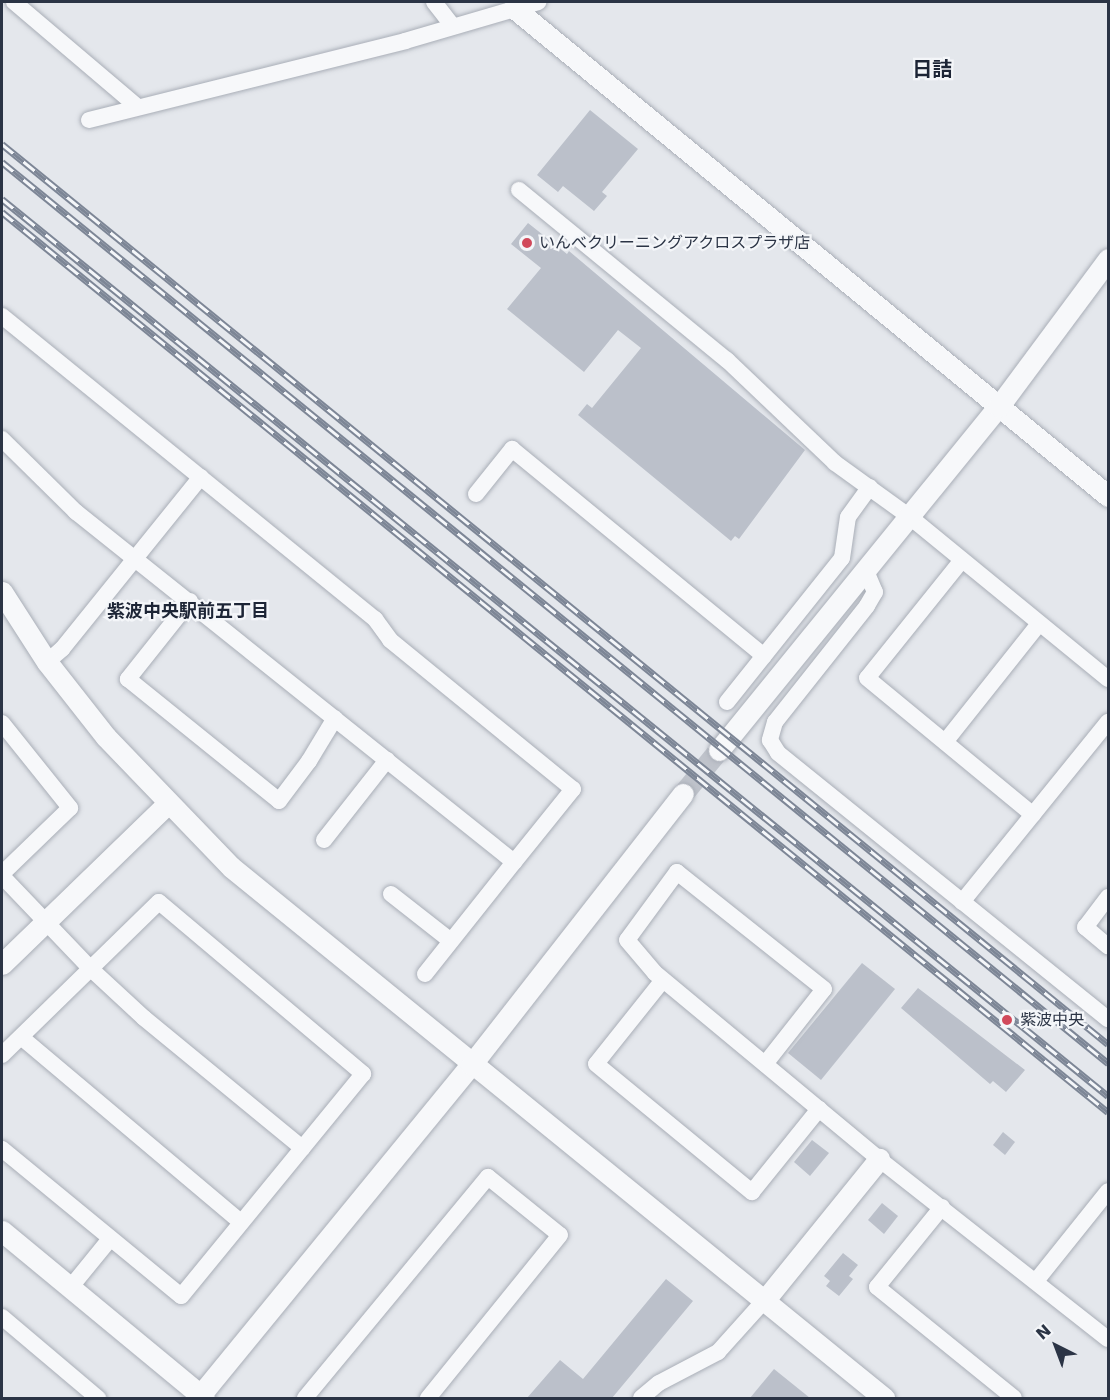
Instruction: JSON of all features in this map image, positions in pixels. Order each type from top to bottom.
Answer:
[{"type":"street","points":[[14,2],[138,107]]},
{"type":"street","points":[[434,2],[452,25]]},
{"type":"street","points":[[89,120],[538,2]]},
{"type":"street","points":[[514,8],[1108,496]]},
{"type":"street","points":[[519,190],[727,360],[835,463],[910,517],[1108,679]]},
{"type":"street","points":[[718,750],[910,517],[1106,267]]},
{"type":"street","points":[[2,316],[375,619],[390,640],[573,789],[425,974]]},
{"type":"street","points":[[2,437],[38,478],[514,862]]},
{"type":"street","points":[[476,494],[512,449],[764,656]]},
{"type":"street","points":[[47,662],[201,477]]},
{"type":"street","points":[[727,702],[842,558],[848,517],[870,487]]},
{"type":"street","points":[[962,560],[867,678],[1033,814]]},
{"type":"street","points":[[866,571],[875,592],[867,606],[775,722],[770,740],[778,753],[1108,1019]]},
{"type":"street","points":[[2,592],[47,662],[167,804],[231,867],[471,1065],[884,1398]]},
{"type":"street","points":[[190,601],[128,679],[279,801],[309,761],[335,718]]},
{"type":"street","points":[[945,742],[1040,624]]},
{"type":"street","points":[[962,902],[1108,722]]},
{"type":"street","points":[[2,723],[70,808],[2,875],[91,969],[302,1148]]},
{"type":"street","points":[[324,840],[387,760]]},
{"type":"street","points":[[2,1232],[201,1398],[471,1065],[683,794]]},
{"type":"street","points":[[2,964],[167,804]]},
{"type":"street","points":[[765,1064],[824,989],[677,872],[627,940],[663,980],[879,1159],[1108,1339]]},
{"type":"street","points":[[391,894],[451,941]]},
{"type":"street","points":[[1108,897],[1085,927],[1108,946]]},
{"type":"street","points":[[2,1055],[159,902],[363,1074],[181,1296],[2,1149]]},
{"type":"street","points":[[663,980],[596,1064],[753,1192],[819,1109]]},
{"type":"street","points":[[21,1037],[241,1222]]},
{"type":"street","points":[[642,1398],[666,1378],[718,1352],[764,1301],[879,1159]]},
{"type":"street","points":[[305,1398],[488,1177],[560,1235],[428,1398]]},
{"type":"street","points":[[1036,1281],[1108,1191]]},
{"type":"street","points":[[942,1207],[877,1287],[1014,1398]]},
{"type":"street","points":[[70,1288],[110,1239]]},
{"type":"street","points":[[2,1317],[98,1398]]},
{"type":"building","points":[[590,110],[638,149],[602,192],[607,196],[594,211],[563,186],[558,192],[537,175]]},
{"type":"building","points":[[528,223],[567,254],[569,251],[805,450],[739,539],[735,536],[731,541],[578,415],[587,404],[592,408],[641,348],[618,330],[584,372],[507,309],[541,268],[511,244]]},
{"type":"building","points":[[862,963],[895,989],[821,1080],[788,1053]]},
{"type":"building","points":[[918,988],[1025,1070],[1006,1092],[993,1081],[990,1084],[901,1008]]},
{"type":"building","points":[[1003,1132],[1015,1142],[1005,1155],[993,1145]]},
{"type":"building","points":[[812,1140],[829,1153],[810,1176],[794,1162]]},
{"type":"building","points":[[882,1203],[898,1216],[884,1234],[868,1220]]},
{"type":"building","points":[[843,1253],[858,1265],[849,1276],[853,1279],[839,1296],[826,1286],[830,1281],[824,1276]]},
{"type":"building","points":[[666,1279],[693,1301],[612,1398],[527,1398],[560,1360],[583,1379]]},
{"type":"building","points":[[774,1369],[810,1398],[750,1398]]},
{"type":"tunnel","points":[[683,794],[719,750]]},
{"type":"railway","points":[[2,144],[1108,1044]]},
{"type":"railway","points":[[2,162],[1108,1063]]},
{"type":"railway","points":[[2,199],[1108,1096]]},
{"type":"railway","points":[[2,212],[1108,1112]]},
{"type":"place","name":"いんべクリーニングアクロスプラザ店","points":[[527,243]]},
{"type":"place","name":"紫波中央","points":[[1007,1020]]},
{"type":"district","name":"日詰","points":[[932,69]]},
{"type":"district","name":"紫波中央駅前五丁目","points":[[188,611]]}]
